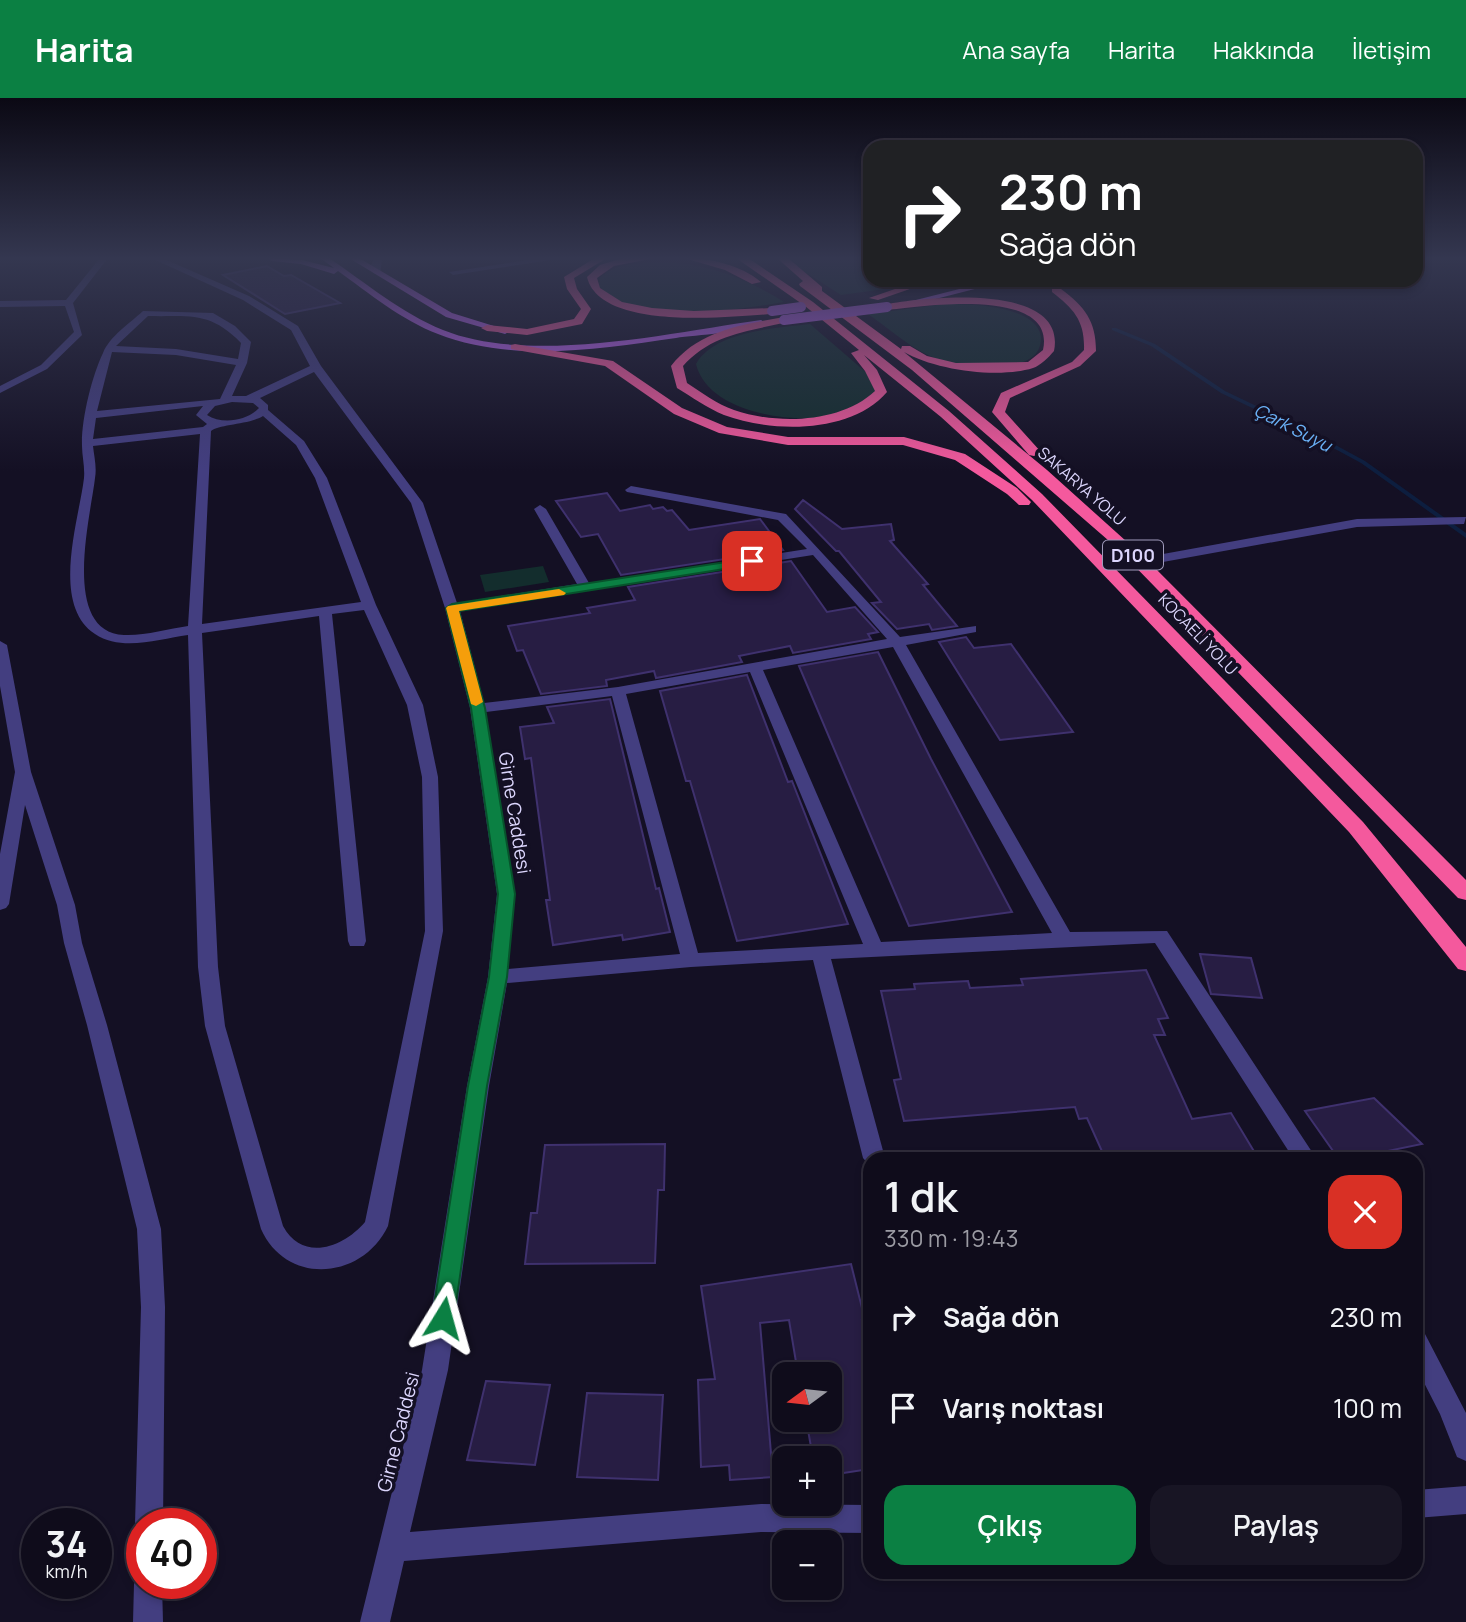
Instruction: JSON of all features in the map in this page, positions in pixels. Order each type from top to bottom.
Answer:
[{"type":"highway","points":[[498,329],[527,332],[542,329]]},
{"type":"highway","points":[[740,329],[706,340],[685,354],[677,366],[681,385],[736,415],[778,422],[828,418],[863,408],[881,392],[847,329]]},
{"type":"highway","name":"KOCAELİ YOLU","points":[[854,329],[1037,497],[1356,827],[1466,963]]},
{"type":"highway","name":"SAKARYA YOLU","points":[[859,329],[948,393],[1087,511],[1141,562],[1466,893]]},
{"type":"highway","points":[[868,329],[923,358],[956,367],[992,368],[1031,365],[1048,351],[1050,334],[1047,329]]},
{"type":"highway","points":[[1087,511],[998,412],[1005,396],[1076,364],[1090,351],[1090,329]]},
{"type":"highway","points":[[515,347],[609,363],[678,411],[724,430],[788,441],[904,441],[960,457],[1012,491],[1192,658]]},
{"type":"main road","points":[[434,329],[443,334],[515,347],[596,345],[715,329]]},
{"type":"main road","points":[[494,329],[539,336],[575,334]]},
{"type":"street","points":[[0,390],[44,367],[79,333],[78,329]]},
{"type":"street","points":[[129,329],[109,349],[87,443],[90,474],[77,564],[79,600],[91,626],[105,636],[121,640],[369,606]]},
{"type":"street","points":[[93,415],[221,401],[256,405],[300,443],[321,478],[369,606],[415,705],[429,777],[434,931],[376,1226],[358,1246],[333,1258],[316,1260],[301,1256],[281,1244],[269,1220],[215,1026],[208,967],[195,630],[210,426],[201,415],[205,408],[221,401],[242,363],[246,342],[233,329]]},
{"type":"street","name":"Girne Caddesi","points":[[296,329],[316,367],[417,503],[452,608],[478,708],[506,894],[498,977],[478,1086],[435,1370],[375,1622]]},
{"type":"street","points":[[109,349],[180,352],[242,363]]},
{"type":"street","points":[[87,443],[243,421],[256,405],[316,367]]},
{"type":"street","points":[[631,490],[782,517],[816,551],[897,642],[1065,939]]},
{"type":"street","points":[[540,509],[586,588]]},
{"type":"street","points":[[1141,562],[1381,520],[1464,520]]},
{"type":"street","points":[[452,608],[816,551]]},
{"type":"street","points":[[325,612],[356,941]]},
{"type":"street","points":[[478,708],[618,691],[971,629]]},
{"type":"street","points":[[0,645],[23,772],[66,905],[149,1229],[153,1307],[149,1508]]},
{"type":"street","points":[[755,667],[875,950]]},
{"type":"street","points":[[618,691],[691,960]]},
{"type":"street","points":[[0,904],[23,772]]},
{"type":"street","points":[[498,977],[820,952],[1160,936],[1301,1152]]},
{"type":"street","points":[[820,952],[872,1152]]},
{"type":"street","points":[[1423,1355],[1451,1408],[1466,1448]]},
{"type":"street","points":[[1423,1503],[1466,1500]]},
{"type":"street","points":[[391,1548],[761,1518],[863,1519]]},
{"type":"street","points":[[148,1599],[148,1622]]},
{"type":"green space","points":[[816,329],[868,374],[877,390],[871,404],[813,418],[780,417],[744,408],[713,391],[696,364],[705,353],[731,338],[764,330]]},
{"type":"green space","points":[[889,329],[1038,329],[1041,337],[1039,349],[1028,360],[1002,367],[969,366],[941,360],[906,342]]},
{"type":"green space","points":[[543,566],[549,582],[485,592],[480,575]]},
{"type":"building","points":[[607,493],[620,511],[650,505],[653,509],[663,507],[667,511],[672,510],[689,530],[760,519],[783,550],[621,575],[598,534],[581,537],[556,501]]},
{"type":"building","points":[[803,500],[842,529],[891,524],[894,540],[890,541],[928,584],[923,585],[957,626],[932,630],[929,624],[897,629],[872,603],[881,602],[839,551],[795,509]]},
{"type":"building","points":[[791,561],[827,612],[855,607],[878,632],[868,634],[871,639],[793,653],[790,646],[739,656],[742,662],[656,678],[654,671],[606,680],[607,686],[541,694],[523,650],[517,651],[508,626],[590,613],[587,608],[635,600],[628,587]]},
{"type":"building","points":[[966,637],[974,648],[1011,644],[1073,732],[1000,740],[939,642]]},
{"type":"building","points":[[878,652],[1012,912],[909,926],[799,666]]},
{"type":"building","points":[[747,675],[788,782],[792,781],[848,924],[737,941],[690,781],[686,781],[660,691]]},
{"type":"building","points":[[610,699],[656,889],[659,888],[670,932],[623,940],[622,935],[553,945],[546,900],[550,900],[531,758],[525,759],[520,727],[554,723],[547,707]]},
{"type":"building","points":[[1200,954],[1251,958],[1262,998],[1211,994]]},
{"type":"building","points":[[1146,970],[1168,1018],[1158,1019],[1165,1035],[1154,1035],[1192,1119],[1231,1113],[1254,1152],[1102,1152],[1087,1118],[1079,1119],[1075,1107],[904,1121],[894,1080],[901,1079],[881,991],[915,989],[914,984],[968,981],[970,988],[1023,985],[1021,979]]},
{"type":"building","points":[[1374,1098],[1422,1144],[1383,1152],[1334,1152],[1305,1111]]},
{"type":"building","points":[[665,1144],[664,1190],[658,1190],[655,1263],[525,1264],[531,1213],[537,1213],[545,1145]]},
{"type":"building","points":[[851,1264],[863,1312],[863,1470],[842,1473],[842,1446],[811,1446],[808,1432],[842,1432],[842,1362],[796,1362],[789,1320],[760,1323],[772,1477],[730,1480],[729,1465],[701,1467],[698,1380],[715,1379],[701,1286]]},
{"type":"building","points":[[486,1381],[550,1385],[535,1465],[467,1460]]},
{"type":"building","points":[[587,1393],[663,1395],[658,1480],[577,1477]]},
{"type":"waterway","name":"Çark Suyu","points":[[1114,329],[1153,345],[1223,392],[1363,462],[1466,536]]},
{"type":"slow traffic","points":[[476,702],[452,608],[559,593]]},
{"type":"route","points":[[443,1318],[478,1086],[498,977],[506,894],[478,708],[452,608],[498,603],[752,561]]}]
